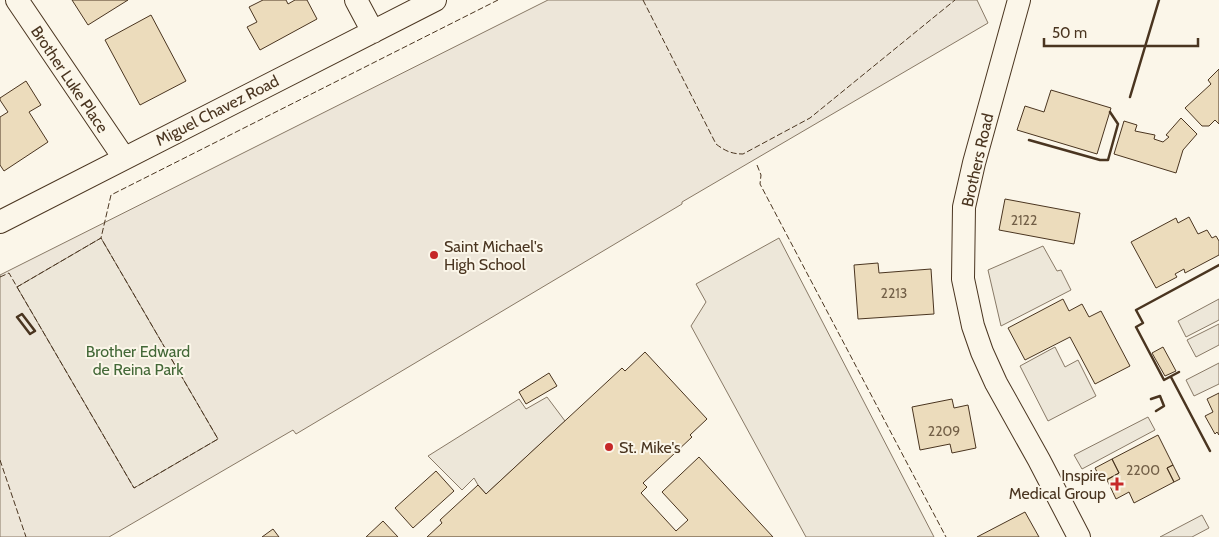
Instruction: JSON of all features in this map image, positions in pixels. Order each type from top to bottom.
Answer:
[{"type":"street","name":"Brother Luke Place","points":[[17,0],[124,158]]},
{"type":"street","points":[[356,0],[373,32]]},
{"type":"street","name":"Miguel Chavez Road","points":[[0,222],[435,0]]},
{"type":"street","name":"Brothers Road","points":[[1019,0],[964,207],[963,278],[973,326],[982,352],[996,383],[1079,537]]},
{"type":"green space","name":"Brother Edward de Reina Park","points":[[548,0],[977,0],[988,23],[682,202],[682,204],[296,434],[293,430],[109,537],[0,537],[0,275]]},
{"type":"shaded area","points":[[101,238],[218,439],[134,488],[17,287]]},
{"type":"shaded area","points":[[779,238],[934,537],[806,537],[691,326],[706,302],[696,284]]},
{"type":"shaded area","points":[[1043,246],[1057,271],[1061,270],[1071,290],[1001,326],[988,270]]},
{"type":"shaded area","points":[[1219,299],[1219,320],[1186,337],[1178,321]]},
{"type":"shaded area","points":[[1219,324],[1219,345],[1196,357],[1187,340]]},
{"type":"shaded area","points":[[1055,347],[1065,367],[1078,360],[1096,396],[1048,421],[1020,366]]},
{"type":"shaded area","points":[[1219,363],[1219,384],[1194,396],[1186,380]]},
{"type":"shaded area","points":[[547,397],[565,421],[486,494],[474,478],[462,490],[428,456],[519,399],[526,409]]},
{"type":"shaded area","points":[[1148,417],[1155,430],[1082,469],[1074,455]]},
{"type":"shaded area","points":[[1202,515],[1209,528],[1192,537],[1160,537]]},
{"type":"building","points":[[72,0],[128,0],[88,25]]},
{"type":"building","points":[[263,0],[286,0],[288,4],[295,0],[307,0],[317,19],[260,50],[247,27],[257,22],[249,7]]},
{"type":"building","points":[[151,15],[186,81],[140,105],[105,40]]},
{"type":"building","points":[[1219,69],[1219,124],[1215,120],[1209,126],[1202,126],[1185,108],[1211,84],[1208,80]]},
{"type":"building","points":[[26,81],[41,105],[29,112],[48,142],[4,171],[0,165],[0,117],[8,112],[0,98]]},
{"type":"building","points":[[1051,90],[1111,108],[1097,154],[1017,130],[1025,106],[1044,112]]},
{"type":"building","points":[[1181,118],[1197,134],[1183,150],[1176,173],[1114,154],[1124,121],[1137,125],[1135,131],[1155,135],[1154,139],[1163,142],[1169,137],[1166,135]]},
{"type":"building","points":[[1005,199],[1080,213],[1074,244],[999,230]]},
{"type":"building","points":[[1189,217],[1198,234],[1207,230],[1212,238],[1216,236],[1219,241],[1219,255],[1185,273],[1184,269],[1175,274],[1177,277],[1156,288],[1131,242],[1176,218],[1178,223]]},
{"type":"building","points":[[878,263],[879,273],[931,269],[934,314],[858,319],[854,265]]},
{"type":"building","points":[[1063,299],[1069,311],[1082,304],[1089,317],[1101,311],[1130,366],[1095,384],[1070,337],[1025,360],[1008,328]]},
{"type":"building","points":[[1163,347],[1176,371],[1165,376],[1152,353]]},
{"type":"building","name":"St. Mike's","points":[[645,352],[707,419],[690,435],[692,437],[643,483],[647,487],[641,493],[676,531],[688,520],[662,492],[699,457],[773,537],[427,537],[442,523],[440,520],[478,485],[486,494],[622,368],[625,371]]},
{"type":"building","points":[[549,373],[557,386],[526,404],[519,392]]},
{"type":"building","points":[[1219,393],[1219,435],[1217,432],[1215,434],[1205,416],[1213,412],[1207,399]]},
{"type":"building","points":[[952,399],[954,408],[968,405],[976,448],[952,453],[950,444],[920,450],[912,407]]},
{"type":"building","points":[[1158,435],[1173,465],[1167,468],[1174,482],[1134,503],[1129,492],[1116,499],[1107,480],[1119,473],[1112,459]]},
{"type":"building","points":[[1112,459],[1119,473],[1102,482],[1095,468]]},
{"type":"building","points":[[1173,465],[1180,479],[1174,482],[1167,468]]},
{"type":"building","points":[[436,471],[454,491],[413,528],[395,508]]},
{"type":"building","points":[[1025,512],[1039,537],[977,537]]},
{"type":"building","points":[[383,521],[398,537],[366,537]]},
{"type":"building","points":[[273,529],[279,537],[262,537]]},
{"type":"fence","points":[[0,277],[9,273],[17,287],[101,238],[111,195],[498,0]]},
{"type":"fence","points":[[643,0],[716,144],[729,152],[743,154],[810,118],[955,0]]},
{"type":"fence","points":[[757,165],[761,175],[760,184],[946,537]]},
{"type":"fence","points":[[17,287],[134,488],[218,439],[101,238]]},
{"type":"fence","points":[[0,460],[26,537]]},
{"type":"wall","points":[[1130,97],[1159,0]]},
{"type":"wall","points":[[1029,140],[1100,160],[1108,160],[1118,124],[1110,112]]},
{"type":"wall","points":[[1179,372],[1164,380],[1136,327],[1143,323],[1136,310],[1219,265]]},
{"type":"wall","points":[[22,314],[35,331],[30,334],[17,317],[22,314]]},
{"type":"wall","points":[[1171,377],[1210,451]]},
{"type":"wall","points":[[1151,399],[1160,396],[1164,406],[1156,411]]},
{"type":"place","name":"Saint Michael's High School","points":[[434,255]]},
{"type":"place","name":"St. Mike's","points":[[609,447]]},
{"type":"place","name":"Inspire Medical Group","points":[[1117,484]]}]
